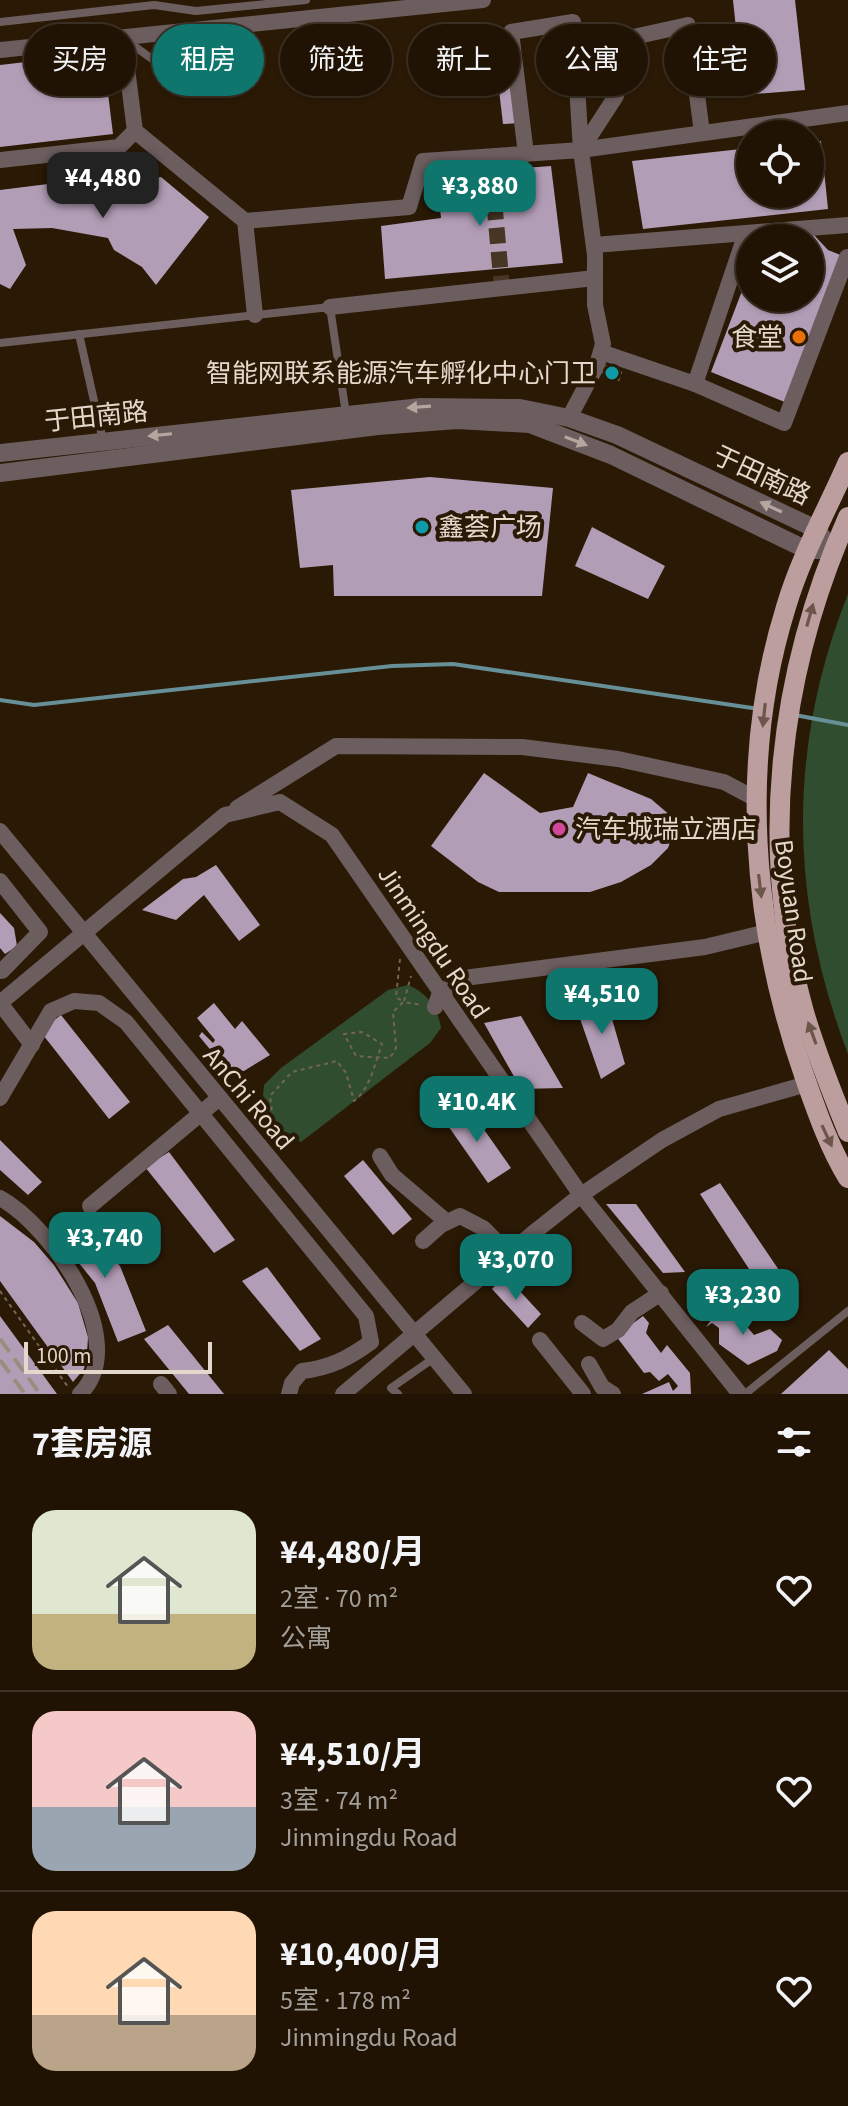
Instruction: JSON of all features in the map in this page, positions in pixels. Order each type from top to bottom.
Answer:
[{"type":"main road","name":"Boyuan Road","points":[[848,462],[816,529],[785,607],[767,679],[756,799],[757,862],[782,1004],[821,1125],[848,1178]]},
{"type":"main road","name":"Boyuan Road","points":[[848,517],[840,554],[815,595],[794,681],[784,752],[780,829],[785,916],[805,1013],[848,1132]]},
{"type":"street","points":[[136,36],[483,0]]},
{"type":"street","points":[[526,154],[511,32],[573,22],[581,150],[594,245],[595,305],[603,344],[569,418]]},
{"type":"street","points":[[581,150],[616,96],[615,41],[688,25],[702,133]]},
{"type":"street","points":[[0,50],[24,47]]},
{"type":"street","points":[[131,96],[135,131],[245,221],[409,207],[423,161],[581,150],[848,113]]},
{"type":"street","points":[[0,160],[119,147],[135,131]]},
{"type":"street","points":[[245,221],[255,315]]},
{"type":"street","points":[[824,227],[848,225]]},
{"type":"street","points":[[594,245],[736,234]]},
{"type":"street","points":[[601,352],[695,384],[784,423],[847,257]]},
{"type":"street","points":[[695,384],[736,263]]},
{"type":"street","points":[[330,307],[595,278]]},
{"type":"street","name":"于田南路","points":[[0,473],[281,430],[346,415],[473,405],[520,408],[569,418],[617,435],[816,529],[840,554]]},
{"type":"street","name":"于田南路","points":[[0,453],[103,441],[457,420],[530,424],[611,455],[807,550],[840,554]]},
{"type":"street","points":[[225,815],[336,746],[536,748],[618,759],[724,782],[756,799]]},
{"type":"street","name":"Jinmingdu Road","points":[[0,1003],[84,936],[225,815],[280,802],[332,835],[412,953],[437,1000],[581,1195],[742,1394]]},
{"type":"street","name":"AnChi Road","points":[[0,831],[464,1394]]},
{"type":"street","points":[[0,881],[40,932],[1,971]]},
{"type":"street","points":[[437,1000],[464,978],[705,947],[767,932]]},
{"type":"street","points":[[0,1098],[51,1011],[74,1001],[99,1003],[126,1022],[366,1316],[371,1342],[348,1359],[321,1369],[302,1371],[292,1383],[289,1394]]},
{"type":"street","points":[[0,1003],[32,1045]]},
{"type":"street","points":[[343,1394],[581,1195],[662,1140],[719,1109],[807,1084]]},
{"type":"street","points":[[90,1206],[218,1099]]},
{"type":"street","points":[[380,1156],[392,1175],[447,1222]]},
{"type":"street","points":[[0,1198],[50,1240],[73,1271],[96,1336],[94,1366],[80,1394]]},
{"type":"street","points":[[423,1241],[460,1216],[483,1228],[509,1254]]},
{"type":"street","points":[[582,1323],[603,1339],[618,1330],[632,1312],[661,1293]]},
{"type":"street","points":[[540,1340],[583,1394]]},
{"type":"street","points":[[589,1364],[602,1387],[613,1394]]},
{"type":"lane","points":[[0,22],[154,5],[196,11],[306,0]]},
{"type":"lane","points":[[0,343],[330,307],[346,415]]},
{"type":"lane","points":[[79,334],[103,441]]},
{"type":"lane","points":[[742,1394],[848,1311]]},
{"type":"lane","points":[[398,1394],[391,1388],[435,1357]]},
{"type":"path","points":[[255,1141],[273,1120],[270,1096],[292,1072],[337,1061],[346,1073],[354,1101],[363,1094],[377,1057],[382,1044],[362,1032],[344,1034],[356,1056],[377,1057],[390,1058],[396,1048],[393,1012],[403,1002],[412,953],[400,952],[396,997],[403,1002],[437,1000]]},
{"type":"path","points":[[50,1240],[90,1206]]},
{"type":"path","points":[[0,1291],[73,1394]]},
{"type":"green space","points":[[848,594],[848,1054],[815,939],[806,881],[803,824],[806,766],[814,709],[828,651]]},
{"type":"green space","points":[[408,985],[426,997],[437,1014],[441,1028],[430,1043],[301,1142],[283,1132],[262,1107],[264,1085],[281,1068],[388,990]]},
{"type":"building","points":[[733,0],[795,0],[805,90],[776,92],[776,24],[736,24]]},
{"type":"building","points":[[24,62],[24,96],[108,96],[113,134],[0,147],[0,65]]},
{"type":"building","points":[[500,96],[519,96],[522,123],[503,124]]},
{"type":"building","points":[[736,150],[736,208],[824,208],[824,170],[828,209],[643,229],[632,161]]},
{"type":"building","points":[[551,166],[563,263],[385,279],[381,226],[441,218],[437,177],[480,172],[482,206],[500,206],[497,170]]},
{"type":"building","points":[[104,177],[106,186],[161,177],[209,217],[156,285],[142,267],[114,250],[108,238],[52,228],[13,229],[26,265],[10,289],[0,284],[0,190]]},
{"type":"building","points":[[824,246],[843,256],[824,306]]},
{"type":"building","points":[[736,307],[736,312],[822,312],[787,403],[711,372]]},
{"type":"building","name":"智能网联系能源汽车孵化中心门卫","points":[[606,365],[622,372],[619,381],[602,373]]},
{"type":"building","name":"鑫荟广场","points":[[430,477],[553,488],[542,596],[334,596],[333,565],[300,568],[291,490]]},
{"type":"building","points":[[592,527],[665,566],[648,599],[575,566]]},
{"type":"building","name":"汽车城瑞立酒店","points":[[484,773],[540,813],[573,807],[588,773],[651,799],[678,822],[668,848],[651,865],[621,882],[590,892],[499,892],[478,882],[431,846]]},
{"type":"building","points":[[216,865],[260,925],[239,941],[204,895],[176,920],[142,910],[183,879],[196,877]]},
{"type":"building","points":[[0,913],[14,928],[17,946],[5,954],[0,948]]},
{"type":"building","points":[[606,998],[625,1064],[601,1079],[576,1007]]},
{"type":"building","points":[[214,1003],[235,1029],[242,1021],[270,1055],[244,1071],[227,1070],[199,1036],[202,1032],[213,1043],[215,1040],[197,1018]]},
{"type":"building","points":[[61,1015],[130,1102],[109,1119],[40,1031]]},
{"type":"building","points":[[521,1016],[563,1088],[521,1089],[484,1023]]},
{"type":"building","points":[[466,1104],[511,1168],[488,1183],[444,1120]]},
{"type":"building","points":[[0,1140],[42,1182],[28,1195],[0,1170]]},
{"type":"building","points":[[169,1152],[235,1240],[214,1253],[145,1167]]},
{"type":"building","points":[[363,1160],[412,1219],[393,1235],[344,1176]]},
{"type":"building","points":[[720,1183],[789,1285],[768,1298],[700,1194]]},
{"type":"building","points":[[606,1204],[636,1204],[685,1272],[663,1273]]},
{"type":"building","points":[[0,1216],[34,1242],[54,1265],[78,1303],[88,1337],[87,1353],[84,1369],[73,1382],[0,1281]]},
{"type":"building","points":[[80,1219],[120,1266],[146,1331],[118,1342],[95,1283],[58,1237]]},
{"type":"building","points":[[267,1267],[321,1339],[300,1351],[242,1281]]},
{"type":"building","points":[[505,1275],[541,1314],[528,1328],[492,1289]]},
{"type":"building","points":[[725,1301],[754,1335],[770,1329],[782,1340],[777,1351],[748,1365],[719,1344],[719,1328],[712,1323],[706,1327]]},
{"type":"building","points":[[0,1316],[57,1394],[0,1394]]},
{"type":"building","points":[[643,1316],[649,1323],[646,1333],[661,1353],[667,1345],[690,1373],[691,1394],[642,1394],[669,1382],[673,1391],[678,1386],[668,1374],[659,1381],[650,1372],[644,1373],[616,1336]]},
{"type":"building","points":[[168,1325],[224,1394],[189,1394],[144,1339]]},
{"type":"building","points":[[829,1350],[848,1369],[848,1394],[781,1394]]},
{"type":"waterway","points":[[0,700],[34,705],[392,666],[453,664],[759,709]]},
{"type":"waterway","points":[[795,715],[848,725]]},
{"type":"tunnel","points":[[490,156],[502,288]]},
{"type":"railway","points":[[0,1339],[40,1394]]},
{"type":"railway","points":[[0,1360],[25,1394]]},
{"type":"place","name":"食堂","points":[[799,337]]},
{"type":"place","name":"智能网联系能源汽车孵化中心门卫","points":[[612,373]]},
{"type":"place","name":"鑫荟广场","points":[[422,527]]},
{"type":"place","name":"汽车城瑞立酒店","points":[[559,829]]}]
